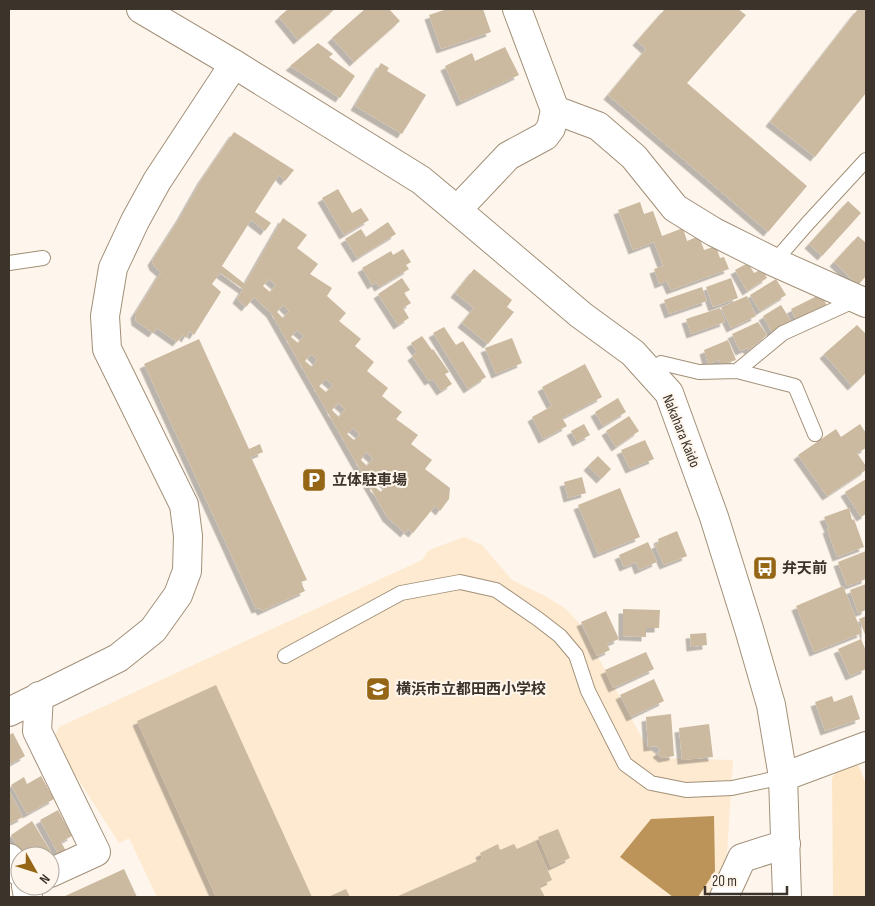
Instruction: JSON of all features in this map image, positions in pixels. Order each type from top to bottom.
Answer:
[{"type":"street","name":"Nakahara Kaido","points":[[141,9],[234,64],[421,180],[581,314],[632,353],[668,392],[714,517],[771,706],[783,777],[787,897]]},
{"type":"street","points":[[457,210],[508,156],[545,136],[551,128],[554,110],[517,9]]},
{"type":"street","points":[[9,712],[118,658],[153,630],[178,595],[187,571],[188,536],[184,505],[107,349],[105,316],[113,268],[135,221],[157,181],[234,64]]},
{"type":"street","points":[[554,110],[598,126],[634,157],[674,208],[714,232],[774,262],[862,301]]},
{"type":"street","points":[[39,696],[37,731],[96,852],[60,868]]},
{"type":"street","points":[[783,777],[866,746]]},
{"type":"street","points":[[724,897],[742,858],[786,844]]},
{"type":"lane","points":[[774,262],[806,224],[866,160]]},
{"type":"lane","points":[[9,263],[43,258]]},
{"type":"lane","points":[[737,371],[783,333],[862,301]]},
{"type":"lane","points":[[661,362],[699,372],[737,371],[795,386],[816,434]]},
{"type":"lane","points":[[285,656],[401,594],[460,582],[496,590],[560,636],[576,655],[588,692],[625,764],[651,783],[686,790],[732,788],[783,777]]},
{"type":"shaded area","name":"横浜市立都田西小学校","points":[[464,537],[482,545],[512,580],[545,596],[566,609],[580,624],[647,747],[660,758],[733,760],[726,869],[712,897],[157,897],[129,838],[119,843],[53,740],[59,727],[422,560],[429,550]]},
{"type":"shaded area","points":[[857,762],[866,784],[866,897],[833,897],[832,778],[837,771]]},
{"type":"shaded area","points":[[714,816],[715,871],[698,897],[673,897],[620,857],[651,819]]},
{"type":"building","points":[[288,9],[335,9],[298,40],[279,17]]},
{"type":"building","points":[[365,9],[389,9],[400,21],[354,62],[332,38]]},
{"type":"building","points":[[447,9],[483,9],[491,32],[441,49],[429,15]]},
{"type":"building","points":[[665,9],[738,9],[746,15],[687,83],[807,186],[768,232],[608,95],[646,49],[637,41]]},
{"type":"building","points":[[858,9],[866,10],[866,93],[815,157],[770,122]]},
{"type":"building","points":[[318,43],[333,54],[329,57],[355,76],[340,98],[290,66]]},
{"type":"building","points":[[505,47],[519,75],[461,102],[445,66],[472,53],[475,61]]},
{"type":"building","points":[[381,63],[389,68],[387,71],[426,95],[402,134],[355,106]]},
{"type":"building","points":[[234,132],[294,170],[285,181],[279,175],[255,212],[271,223],[265,231],[251,220],[222,266],[245,284],[283,218],[307,235],[297,248],[318,264],[310,274],[332,288],[327,296],[346,313],[339,321],[361,339],[355,346],[374,362],[367,371],[388,388],[382,396],[402,412],[396,419],[418,435],[411,444],[432,460],[425,469],[450,488],[449,499],[440,511],[435,506],[413,533],[408,529],[405,533],[387,517],[271,313],[254,297],[246,307],[237,299],[243,289],[220,273],[212,284],[221,292],[194,335],[190,331],[186,338],[183,335],[177,342],[157,328],[153,333],[136,321],[135,314],[161,272],[154,266],[152,261],[202,179]],"holes":[[[269,279],[276,285],[270,292],[263,286]],[[283,305],[289,311],[283,318],[277,312]],[[297,330],[304,336],[298,343],[291,337]],[[311,354],[317,360],[312,367],[305,361]],[[326,379],[333,385],[326,392],[319,386]],[[338,403],[345,409],[339,417],[332,410]],[[353,428],[360,434],[354,440],[347,434]],[[366,452],[373,458],[367,466],[361,460]],[[380,479],[387,485],[381,492],[374,486]]]},
{"type":"building","points":[[338,189],[352,213],[361,208],[369,220],[344,235],[322,198]]},
{"type":"building","points":[[848,201],[861,213],[822,256],[809,244]]},
{"type":"building","points":[[640,202],[644,214],[653,211],[662,236],[683,228],[687,241],[699,236],[704,250],[716,246],[720,258],[724,257],[729,269],[671,290],[667,281],[659,284],[654,269],[663,266],[654,242],[633,250],[618,210]]},
{"type":"building","points":[[388,222],[396,234],[357,258],[345,239],[361,229],[366,237]]},
{"type":"building","points":[[858,236],[865,242],[866,240],[866,276],[858,285],[834,262]]},
{"type":"building","points":[[403,249],[411,262],[406,265],[409,269],[379,287],[376,282],[372,285],[362,268],[391,251],[393,255]]},
{"type":"building","points":[[748,263],[754,273],[762,269],[767,278],[747,291],[735,270]]},
{"type":"building","points":[[474,269],[512,300],[507,307],[514,312],[488,344],[462,323],[474,308],[455,293]]},
{"type":"building","points":[[402,278],[410,290],[404,293],[411,303],[403,308],[409,318],[398,325],[378,294]]},
{"type":"building","points":[[731,278],[738,298],[713,307],[706,287]]},
{"type":"building","points":[[776,279],[786,295],[760,311],[750,295]]},
{"type":"building","points":[[702,287],[707,301],[669,314],[664,300]]},
{"type":"building","points":[[821,294],[829,310],[798,324],[791,309]]},
{"type":"building","points":[[747,296],[756,316],[731,328],[721,307]]},
{"type":"building","points":[[781,305],[791,321],[772,332],[763,316]]},
{"type":"building","points":[[720,308],[725,322],[691,334],[686,319]]},
{"type":"building","points":[[758,322],[767,335],[749,350],[747,348],[740,351],[732,334]]},
{"type":"building","points":[[857,325],[866,334],[866,373],[852,386],[824,354]]},
{"type":"building","points":[[444,327],[456,345],[463,341],[486,377],[468,389],[433,333]]},
{"type":"building","points":[[422,336],[449,372],[445,374],[452,384],[441,391],[433,379],[429,381],[412,356],[417,352],[411,343]]},
{"type":"building","points":[[512,338],[522,363],[496,374],[485,348]]},
{"type":"building","points":[[199,339],[249,449],[260,444],[263,452],[251,457],[307,580],[301,582],[305,591],[262,611],[260,608],[256,609],[144,364]]},
{"type":"building","points":[[728,340],[736,360],[721,365],[719,360],[708,364],[704,350]]},
{"type":"building","points":[[585,364],[602,397],[562,418],[567,426],[543,439],[532,417],[552,406],[542,387]]},
{"type":"building","points":[[618,398],[626,412],[603,426],[595,412]]},
{"type":"building","points":[[629,416],[639,431],[616,447],[606,431]]},
{"type":"building","points":[[584,424],[590,435],[577,442],[571,431]]},
{"type":"building","points":[[860,424],[866,433],[866,448],[857,453],[866,466],[866,470],[827,496],[798,455],[836,429],[841,437]]},
{"type":"building","points":[[645,440],[654,459],[630,469],[621,450]]},
{"type":"building","points":[[598,456],[611,469],[601,479],[588,466]]},
{"type":"building","points":[[582,477],[586,493],[568,498],[564,482]]},
{"type":"building","points":[[866,479],[866,514],[861,517],[845,492]]},
{"type":"building","points":[[620,488],[640,537],[598,554],[578,505]]},
{"type":"building","points":[[849,508],[852,520],[854,519],[864,547],[837,557],[824,517]]},
{"type":"building","points":[[677,531],[687,556],[664,565],[655,545],[659,543],[658,539]]},
{"type":"building","points":[[648,542],[657,562],[639,570],[636,562],[624,567],[619,555]]},
{"type":"building","points":[[866,551],[866,579],[847,586],[838,562]]},
{"type":"building","points":[[866,584],[866,610],[858,613],[850,590]]},
{"type":"building","points":[[843,586],[862,633],[814,652],[796,606]]},
{"type":"building","points":[[623,609],[660,610],[659,628],[646,628],[646,637],[623,636]]},
{"type":"building","points":[[606,611],[619,639],[607,644],[610,650],[597,656],[581,622]]},
{"type":"building","points":[[866,616],[866,637],[859,619]]},
{"type":"building","points":[[706,633],[707,645],[691,647],[690,634]]},
{"type":"building","points":[[861,639],[866,651],[866,669],[850,676],[838,649]]},
{"type":"building","points":[[646,652],[654,669],[613,688],[605,670]]},
{"type":"building","points":[[654,679],[664,701],[631,717],[620,695]]},
{"type":"building","points":[[216,685],[312,897],[216,897],[137,721]]},
{"type":"building","points":[[852,695],[860,719],[825,731],[815,702],[832,696],[834,702]]},
{"type":"building","points":[[671,714],[674,756],[663,758],[657,753],[661,750],[656,746],[648,747],[646,717]]},
{"type":"building","points":[[709,724],[713,757],[682,760],[679,728]]},
{"type":"building","points":[[13,733],[25,756],[9,765],[9,735]]},
{"type":"building","points":[[41,776],[54,799],[27,814],[11,785],[24,777],[27,784]]},
{"type":"building","points":[[9,790],[23,817],[9,824]]},
{"type":"building","points":[[58,810],[72,836],[61,842],[66,851],[60,854],[60,846],[54,846],[40,820]]},
{"type":"building","points":[[32,821],[47,846],[17,846],[11,835]]},
{"type":"building","points":[[558,829],[570,858],[551,867],[538,837]]},
{"type":"building","points":[[535,841],[552,880],[539,886],[545,897],[396,897],[482,859],[480,853],[498,844],[500,850],[514,844],[517,849]]},
{"type":"building","points":[[124,869],[137,897],[63,897]]},
{"type":"building","points":[[346,889],[350,897],[328,897]]},
{"type":"place","name":"立体駐車場","points":[[314,480]]},
{"type":"place","name":"弁天前","points":[[765,568]]},
{"type":"place","name":"横浜市立都田西小学校","points":[[378,689]]}]
